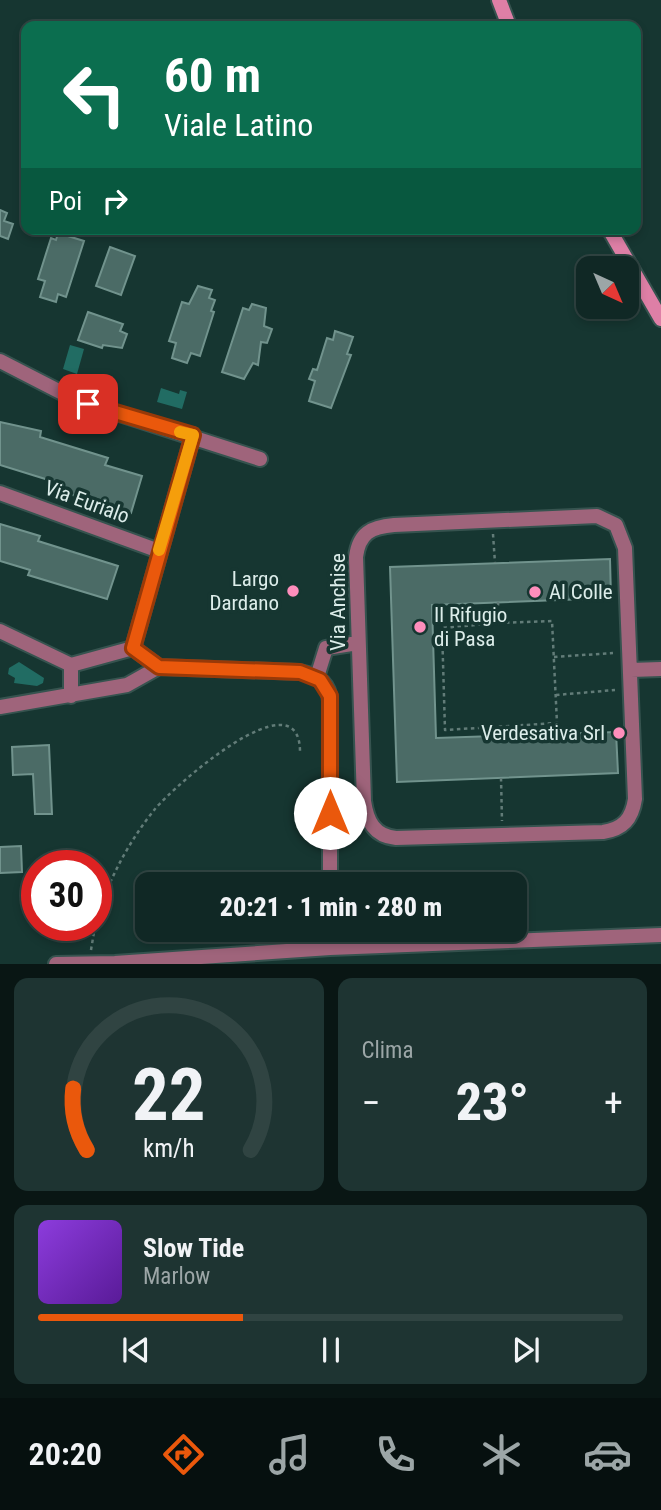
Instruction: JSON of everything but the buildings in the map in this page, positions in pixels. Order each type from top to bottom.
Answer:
[{"type":"main road","points":[[499,0],[507,21]]},
{"type":"main road","points":[[613,235],[661,318]]},
{"type":"street","points":[[0,361],[76,400],[193,435],[260,459]]},
{"type":"street","points":[[133,648],[193,435]]},
{"type":"street","name":"Via Eurialo","points":[[0,493],[159,551]]},
{"type":"street","name":"Via Anchise","points":[[597,516],[613,522],[624,544],[632,689],[635,799],[632,813],[626,822],[616,829],[603,832],[391,838],[373,828],[364,801],[356,556],[359,542],[366,533],[377,527],[493,521],[597,516]]},
{"type":"street","points":[[0,631],[71,665],[133,648]]},
{"type":"street","points":[[317,677],[324,650],[358,643]]},
{"type":"street","points":[[133,648],[159,667],[295,672],[317,677],[327,686],[330,696],[330,872]]},
{"type":"street","points":[[71,665],[71,696]]},
{"type":"street","points":[[0,707],[134,684],[159,667]]},
{"type":"street","points":[[631,670],[661,669]]},
{"type":"street","points":[[55,964],[330,948],[661,935]]},
{"type":"street","points":[[330,942],[330,948]]},
{"type":"path","points":[[493,521],[495,563]]},
{"type":"path","points":[[498,602],[499,624]]},
{"type":"path","points":[[552,621],[557,723],[445,730],[442,628],[499,624],[552,621]]},
{"type":"path","points":[[554,657],[630,652]]},
{"type":"path","points":[[556,695],[632,689]]},
{"type":"path","points":[[112,885],[123,858],[154,811],[178,785],[247,736],[279,723],[289,724],[295,730],[300,751]]},
{"type":"path","points":[[501,727],[501,736]]},
{"type":"path","points":[[501,778],[503,835]]},
{"type":"path","points":[[90,963],[93,941]]},
{"type":"water","points":[[70,345],[84,349],[77,374],[63,369]]},
{"type":"water","points":[[161,388],[179,394],[180,390],[187,392],[182,409],[157,402]]},
{"type":"water","points":[[19,662],[44,678],[43,683],[37,686],[14,683],[15,678],[8,674],[9,668]]},
{"type":"slow traffic","points":[[159,550],[193,435],[180,432]]},
{"type":"place","name":"Largo Dardano","points":[[293,591]]},
{"type":"place","name":"Al Colle","points":[[535,592]]},
{"type":"place","name":"Il Rifugio di Pasa","points":[[420,627]]},
{"type":"place","name":"Verdesativa Srl","points":[[619,733]]},
{"type":"route","points":[[88,404],[193,435],[133,648],[159,667],[300,672],[320,680],[330,693],[330,813]]}]
